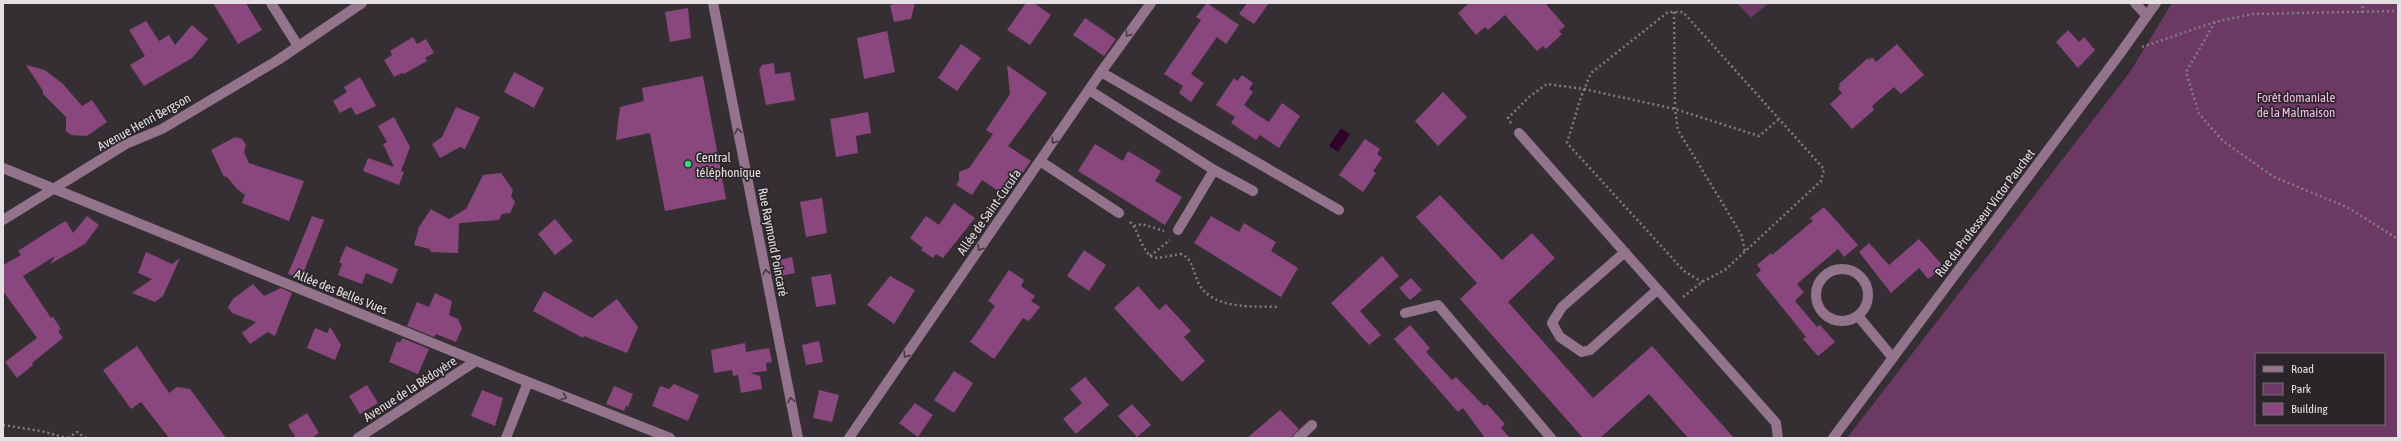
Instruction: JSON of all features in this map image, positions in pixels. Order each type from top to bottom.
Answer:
[{"type":"street","points":[[271,3],[298,46]]},
{"type":"street","name":"Avenue Henri Bergson","points":[[3,220],[126,144],[162,129],[298,46],[362,3]]},
{"type":"street","name":"Rue Raymond Poincaré","points":[[713,3],[798,438]]},
{"type":"street","name":"Allée de Saint-Cucufa","points":[[849,438],[1088,90],[1151,3]]},
{"type":"street","points":[[2135,3],[2147,16]]},
{"type":"street","name":"Rue du Professeur Victor Pauchet","points":[[1833,438],[2119,55],[2156,3]]},
{"type":"street","points":[[1101,72],[1339,210]]},
{"type":"street","points":[[1088,90],[1214,170],[1253,191]]},
{"type":"street","points":[[1519,133],[1776,423],[1778,438]]},
{"type":"street","points":[[1040,161],[1119,213]]},
{"type":"street","name":"Allée des Belles Vues","points":[[3,168],[476,361],[670,438]]},
{"type":"street","points":[[1174,232],[1214,170]]},
{"type":"street","points":[[1625,252],[1562,307],[1552,323],[1560,337],[1582,352],[1590,350],[1657,290]]},
{"type":"street","points":[[1843,269],[1859,275],[1864,281],[1868,298],[1866,306],[1858,316],[1846,322],[1838,321],[1823,313],[1818,306],[1817,289],[1826,275],[1843,269]]},
{"type":"street","points":[[1405,313],[1438,305],[1550,438]]},
{"type":"street","points":[[1858,316],[1893,358]]},
{"type":"street","name":"Avenue de la Bédoyère","points":[[358,438],[476,361]]},
{"type":"street","points":[[506,438],[528,382]]},
{"type":"street","points":[[1298,438],[1312,425]]},
{"type":"path","points":[[2362,12],[2363,3]]},
{"type":"path","points":[[2119,55],[2215,22],[2252,14],[2398,11]]},
{"type":"path","points":[[1671,305],[1702,282],[1724,270],[1821,181],[1824,169],[1778,120],[1683,12],[1668,12],[1591,73],[1584,89],[1567,143],[1684,271],[1702,282]]},
{"type":"path","points":[[1674,12],[1675,109],[1678,130],[1741,234],[1745,251]]},
{"type":"path","points":[[2215,22],[2186,72],[2199,114],[2223,141],[2274,177],[2347,207],[2398,239]]},
{"type":"path","points":[[1519,133],[1508,118],[1529,97],[1547,84],[1584,89],[1675,109],[1759,136],[1778,120]]},
{"type":"path","points":[[1119,213],[1134,226],[1144,252],[1150,256],[1158,258],[1182,254],[1189,258],[1199,284],[1215,299],[1235,305],[1278,307]]},
{"type":"path","points":[[1134,226],[1142,224],[1174,232]]},
{"type":"path","points":[[1150,256],[1174,232]]},
{"type":"path","points":[[3,425],[41,431],[67,438],[77,432],[86,438]]},
{"type":"green space","points":[[1737,3],[1769,3],[1751,18]]},
{"type":"green space","name":"Forêt domaniale de la Malmaison","points":[[2172,3],[2398,3],[2398,438],[1847,438],[2130,72]]},
{"type":"shaded area","points":[[1341,128],[1350,134],[1338,152],[1329,146]]},
{"type":"building","points":[[213,3],[246,3],[262,30],[238,44]]},
{"type":"building","points":[[915,3],[911,19],[894,22],[890,5]]},
{"type":"building","points":[[1026,3],[1034,3],[1051,15],[1030,45],[1007,30]]},
{"type":"building","points":[[1207,3],[1239,25],[1226,44],[1217,37],[1191,74],[1204,83],[1191,102],[1179,93],[1183,86],[1164,74],[1201,20],[1196,17]]},
{"type":"building","points":[[1247,3],[1269,3],[1254,24],[1239,14]]},
{"type":"building","points":[[1469,3],[1545,3],[1565,26],[1559,31],[1562,34],[1546,49],[1543,46],[1537,51],[1505,15],[1488,30],[1485,27],[1476,35],[1458,13]]},
{"type":"building","points":[[688,8],[691,38],[670,42],[665,12]]},
{"type":"building","points":[[1085,18],[1116,39],[1104,56],[1073,35]]},
{"type":"building","points":[[146,21],[159,41],[169,35],[175,45],[192,25],[208,39],[192,58],[144,86],[130,65],[145,56],[129,30]]},
{"type":"building","points":[[2068,30],[2079,42],[2084,37],[2095,50],[2078,68],[2056,42]]},
{"type":"building","points":[[887,31],[895,72],[864,79],[857,38]]},
{"type":"building","points":[[413,37],[417,44],[426,39],[434,53],[425,58],[427,61],[404,74],[402,73],[394,77],[384,60],[392,55],[390,51]]},
{"type":"building","points":[[961,44],[981,58],[957,91],[938,78]]},
{"type":"building","points":[[1897,44],[1924,75],[1901,94],[1894,87],[1872,106],[1874,110],[1852,129],[1830,104],[1842,93],[1838,88],[1840,86],[1839,84],[1868,58],[1869,60],[1872,57],[1876,62]]},
{"type":"building","points":[[774,63],[775,74],[790,72],[795,100],[766,105],[759,70],[762,65]]},
{"type":"building","points":[[26,65],[45,70],[63,84],[82,106],[92,100],[107,122],[87,136],[71,135],[66,131],[66,117],[43,94],[43,91]]},
{"type":"building","points":[[1007,65],[1047,93],[1008,146],[1031,161],[1006,196],[982,180],[972,195],[956,185],[959,181],[959,172],[969,168],[993,134],[986,130],[1010,94]]},
{"type":"building","points":[[514,72],[544,88],[534,108],[504,92]]},
{"type":"building","points":[[1242,75],[1253,83],[1249,89],[1253,92],[1244,105],[1256,114],[1269,122],[1282,103],[1300,116],[1279,148],[1260,135],[1256,140],[1231,123],[1235,117],[1216,105],[1234,78],[1237,81]]},
{"type":"building","name":"Central téléphonique","points":[[703,76],[726,199],[665,211],[650,133],[616,140],[620,107],[644,101],[642,88]]},
{"type":"building","points":[[360,77],[376,106],[356,115],[351,107],[340,113],[333,101],[347,92],[344,87]]},
{"type":"building","points":[[1443,92],[1467,117],[1438,146],[1415,121]]},
{"type":"building","points":[[456,107],[480,117],[465,149],[460,147],[440,158],[432,144],[442,137]]},
{"type":"building","points":[[868,112],[871,133],[856,136],[858,153],[836,157],[830,119]]},
{"type":"building","points":[[394,117],[410,147],[401,171],[404,172],[399,185],[363,171],[368,158],[394,167],[383,144],[387,142],[378,126]]},
{"type":"building","points":[[235,137],[242,139],[246,145],[244,152],[249,163],[304,181],[289,221],[242,203],[245,195],[237,189],[226,176],[224,177],[211,150]]},
{"type":"building","points":[[1365,139],[1380,149],[1377,154],[1382,158],[1373,171],[1376,173],[1363,192],[1339,175]]},
{"type":"building","points":[[1095,144],[1123,161],[1128,151],[1161,171],[1155,181],[1182,197],[1165,225],[1078,171]]},
{"type":"building","points":[[501,173],[513,190],[511,196],[515,202],[510,213],[502,214],[499,220],[459,223],[458,253],[431,252],[430,249],[414,245],[419,227],[431,209],[449,219],[466,209],[483,175]]},
{"type":"building","points":[[1440,195],[1502,260],[1532,233],[1555,258],[1508,302],[1593,398],[1652,346],[1734,438],[1688,438],[1649,394],[1600,438],[1583,438],[1460,299],[1477,283],[1416,217]]},
{"type":"building","points":[[822,198],[827,233],[806,237],[800,202]]},
{"type":"building","points":[[954,203],[975,218],[943,258],[936,254],[933,258],[921,250],[923,248],[910,238],[926,216],[939,225]]},
{"type":"building","points":[[1824,207],[1858,245],[1844,257],[1838,249],[1797,284],[1804,292],[1795,301],[1817,327],[1820,325],[1835,342],[1818,356],[1803,339],[1806,337],[1756,275],[1761,270],[1757,265],[1771,253],[1772,255],[1813,221],[1810,218]]},
{"type":"building","points":[[87,216],[99,225],[85,244],[50,264],[55,256],[23,276],[51,318],[53,317],[61,329],[58,331],[63,338],[32,363],[33,365],[17,378],[5,362],[37,338],[3,291],[3,265],[21,255],[18,251],[66,221],[73,233]]},
{"type":"building","points":[[312,216],[324,220],[301,279],[288,274]]},
{"type":"building","points":[[1211,216],[1239,232],[1244,223],[1276,242],[1271,251],[1298,268],[1281,297],[1194,243]]},
{"type":"building","points":[[555,219],[573,241],[555,255],[538,234]]},
{"type":"building","points":[[1919,239],[1944,267],[1928,279],[1919,268],[1891,293],[1859,252],[1869,243],[1889,265]]},
{"type":"building","points":[[346,246],[398,269],[392,284],[366,273],[362,284],[338,275],[342,264],[339,262]]},
{"type":"building","points":[[1084,250],[1106,265],[1089,291],[1067,276]]},
{"type":"building","points":[[146,252],[172,264],[180,258],[163,296],[155,302],[132,293],[152,279],[138,273]]},
{"type":"building","points":[[1382,256],[1399,276],[1360,311],[1381,335],[1369,345],[1331,303]]},
{"type":"building","points":[[792,257],[795,273],[781,276],[778,260]]},
{"type":"building","points":[[1009,270],[1024,280],[1021,286],[1035,296],[1031,301],[1040,307],[1029,321],[1023,318],[994,359],[970,342],[995,306],[988,301]]},
{"type":"building","points":[[831,274],[836,304],[816,307],[811,277]]},
{"type":"building","points":[[890,276],[915,290],[894,324],[867,305]]},
{"type":"building","points":[[1411,278],[1422,290],[1410,300],[1399,288]]},
{"type":"building","points":[[253,284],[264,296],[281,288],[292,293],[275,336],[268,332],[250,344],[242,333],[256,322],[232,313],[228,307],[233,299]]},
{"type":"building","points":[[1138,286],[1159,310],[1166,304],[1191,331],[1184,337],[1205,361],[1182,382],[1114,308]]},
{"type":"building","points":[[544,291],[592,318],[617,299],[638,327],[627,353],[584,336],[583,338],[533,311]]},
{"type":"building","points":[[435,293],[452,301],[449,315],[458,319],[462,328],[456,342],[436,334],[434,337],[407,326],[417,302],[429,307]]},
{"type":"building","points":[[1410,325],[1430,348],[1426,352],[1452,380],[1456,377],[1484,406],[1487,404],[1505,424],[1501,428],[1510,438],[1485,438],[1463,408],[1458,412],[1394,339]]},
{"type":"building","points":[[330,327],[341,345],[335,360],[307,348],[315,328],[327,333]]},
{"type":"building","points":[[402,338],[429,349],[418,374],[389,362],[397,341],[400,343]]},
{"type":"building","points":[[819,341],[823,362],[806,365],[802,345]]},
{"type":"building","points":[[745,343],[746,352],[769,348],[772,362],[766,363],[767,371],[750,373],[760,376],[762,389],[741,393],[738,375],[733,376],[732,370],[714,373],[711,350]]},
{"type":"building","points":[[137,346],[169,393],[177,387],[190,389],[226,438],[169,438],[141,402],[131,409],[103,370]]},
{"type":"building","points":[[954,371],[973,383],[954,413],[934,400]]},
{"type":"building","points":[[1085,377],[1109,405],[1076,434],[1063,419],[1082,403],[1070,389]]},
{"type":"building","points":[[674,384],[699,395],[688,421],[652,406],[660,386],[669,389]]},
{"type":"building","points":[[367,385],[378,403],[360,414],[349,396]]},
{"type":"building","points":[[614,386],[633,394],[628,407],[626,406],[624,411],[606,404]]},
{"type":"building","points":[[482,390],[503,398],[495,426],[471,416]]},
{"type":"building","points":[[819,390],[839,395],[832,422],[813,418]]},
{"type":"building","points":[[915,403],[933,415],[918,437],[899,423]]},
{"type":"building","points":[[1132,404],[1151,425],[1137,437],[1118,416]]},
{"type":"building","points":[[1280,410],[1299,429],[1290,438],[1247,438]]},
{"type":"building","points":[[307,413],[319,433],[312,438],[296,438],[288,425]]},
{"type":"place","name":"Central téléphonique","points":[[688,164]]}]
